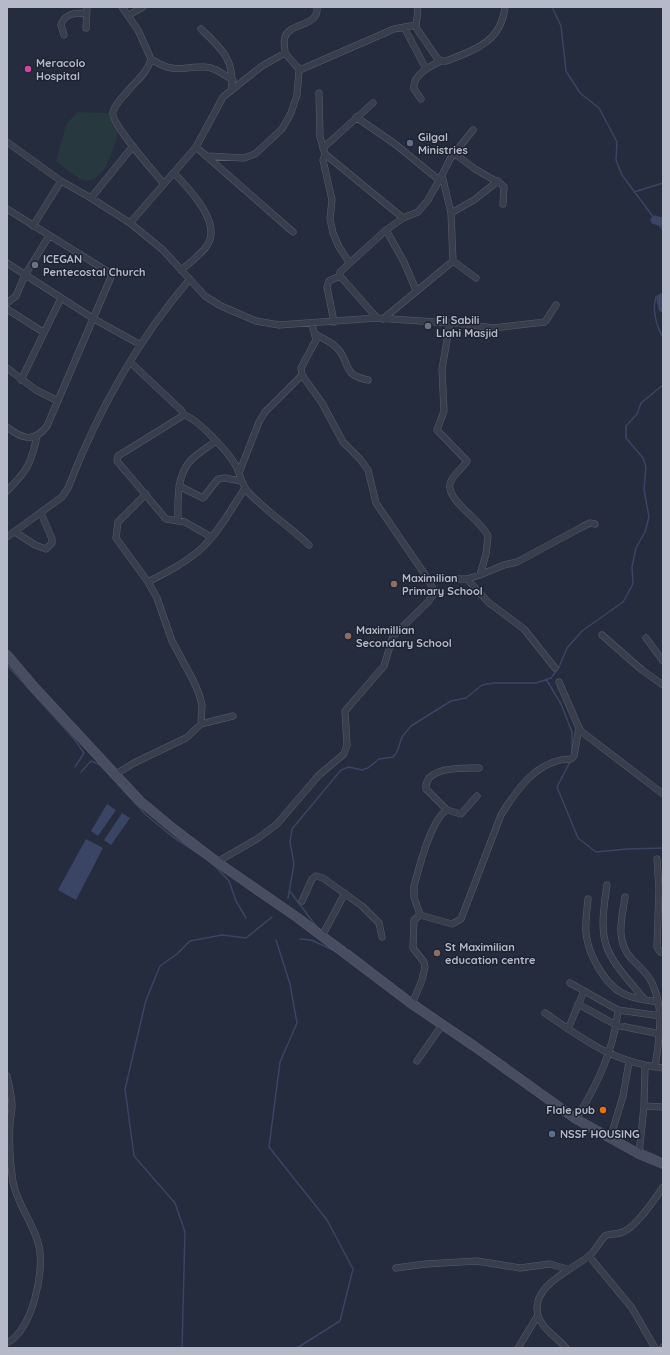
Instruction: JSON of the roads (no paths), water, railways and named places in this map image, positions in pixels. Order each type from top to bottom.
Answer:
[{"type":"main road","points":[[7,655],[35,688],[140,801],[217,862],[322,936],[412,1004],[576,1120],[639,1154],[663,1164]]},
{"type":"street","points":[[122,7],[129,15],[145,42],[150,59],[146,71],[113,111],[113,116],[118,126],[164,184]]},
{"type":"street","points":[[129,15],[143,7]]},
{"type":"street","points":[[207,156],[244,158],[255,154],[282,130],[291,113],[296,95],[299,70],[285,53],[284,37],[287,33],[313,18],[318,13],[317,7]]},
{"type":"street","points":[[417,7],[419,11],[416,25],[441,61]]},
{"type":"street","points":[[421,99],[413,85],[426,69],[441,61],[446,61],[470,51],[492,38],[501,26],[505,7]]},
{"type":"street","points":[[64,35],[61,25],[65,18],[74,13],[86,10],[86,28]]},
{"type":"street","points":[[299,70],[318,64],[374,37],[404,26],[416,25]]},
{"type":"street","points":[[404,26],[426,69]]},
{"type":"street","points":[[201,29],[226,55],[233,80],[231,91]]},
{"type":"street","points":[[130,223],[196,147],[219,103],[231,91],[262,66],[285,53]]},
{"type":"street","points":[[150,59],[160,65],[177,69],[205,66],[212,68],[233,80]]},
{"type":"street","points":[[319,93],[320,137],[324,151],[323,160],[332,200],[330,219],[333,233],[339,247],[349,262]]},
{"type":"street","points":[[324,151],[356,117],[373,103]]},
{"type":"street","points":[[356,117],[441,178],[451,213],[453,261]]},
{"type":"street","points":[[340,276],[342,268],[386,230],[403,218],[418,212],[422,208],[441,178],[446,165],[473,130]]},
{"type":"street","points":[[7,142],[61,181],[130,223],[162,250],[205,296],[221,306],[256,321],[279,325],[380,319],[450,323],[493,328],[544,322],[556,305]]},
{"type":"street","points":[[91,198],[133,146]]},
{"type":"street","points":[[196,147],[293,232]]},
{"type":"street","points":[[324,151],[403,218]]},
{"type":"street","points":[[455,154],[475,169],[504,187],[503,204]]},
{"type":"street","points":[[174,173],[200,202],[210,224],[211,237],[207,246],[181,270]]},
{"type":"street","points":[[33,226],[61,181]]},
{"type":"street","points":[[451,213],[474,200],[498,182]]},
{"type":"street","points":[[7,209],[110,273],[110,280],[58,401],[46,426],[37,436],[33,454],[27,470],[7,491]]},
{"type":"street","points":[[386,230],[404,262],[416,290]]},
{"type":"street","points":[[7,303],[16,296],[26,275],[49,236]]},
{"type":"street","points":[[453,261],[476,278]]},
{"type":"street","points":[[380,319],[453,261]]},
{"type":"street","points":[[7,263],[94,319],[139,344]]},
{"type":"street","points":[[340,276],[380,319]]},
{"type":"street","points":[[334,322],[327,286],[329,281],[340,276]]},
{"type":"street","points":[[7,536],[41,514],[62,497],[68,488],[99,420],[139,344],[189,280]]},
{"type":"street","points":[[21,380],[43,332],[61,298]]},
{"type":"street","points":[[7,309],[43,332]]},
{"type":"street","points":[[450,323],[442,368],[444,411],[437,430],[467,461],[452,479],[450,489],[457,501],[480,523],[488,536],[486,554],[480,575]]},
{"type":"street","points":[[217,862],[257,839],[277,824],[319,775],[344,754],[347,745],[345,711],[384,666],[393,636],[428,602],[433,595],[433,588],[428,579],[376,503],[368,470],[360,459],[342,442],[322,403],[302,375],[301,368],[316,340],[312,324]]},
{"type":"street","points":[[315,334],[338,348],[348,370],[353,375],[368,380]]},
{"type":"street","points":[[130,362],[181,410],[184,415],[193,419],[216,441],[231,459],[245,488],[309,545]]},
{"type":"street","points":[[7,368],[21,380],[58,401]]},
{"type":"street","points":[[239,473],[259,422],[266,412],[302,375]]},
{"type":"street","points":[[184,415],[117,458],[119,464],[166,519],[192,525],[211,537]]},
{"type":"street","points":[[7,427],[26,437],[37,436]]},
{"type":"street","points":[[178,521],[179,486],[182,474],[190,461],[216,441]]},
{"type":"street","points":[[179,486],[203,498],[218,480],[225,478],[241,481]]},
{"type":"street","points":[[148,582],[176,567],[193,555],[211,537],[245,488]]},
{"type":"street","points":[[146,494],[118,522],[115,533],[116,538],[148,582],[157,598],[172,641],[199,694],[202,704],[200,724]]},
{"type":"street","points":[[15,532],[35,545],[46,549],[52,543],[52,539],[41,514]]},
{"type":"street","points":[[428,579],[467,579],[480,575],[504,565],[517,562],[590,523],[595,524]]},
{"type":"street","points":[[467,579],[488,602],[524,629],[555,668]]},
{"type":"street","points":[[602,635],[642,670],[661,683],[663,675]]},
{"type":"street","points":[[646,638],[663,661]]},
{"type":"street","points":[[558,682],[578,728],[663,794]]},
{"type":"street","points":[[116,774],[134,763],[186,738],[200,724],[233,716]]},
{"type":"street","points":[[420,915],[452,924],[461,919],[501,815],[510,800],[530,777],[545,766],[559,760],[571,759],[574,756],[578,728]]},
{"type":"street","points":[[477,796],[461,814],[447,810],[426,789],[426,785],[439,771],[479,768]]},
{"type":"street","points":[[420,915],[414,897],[414,886],[436,824],[447,810]]},
{"type":"street","points":[[657,858],[661,889],[661,921],[657,947],[660,952],[663,952]]},
{"type":"street","points":[[302,902],[312,879],[316,876],[323,878],[345,893],[378,922],[382,937]]},
{"type":"street","points":[[607,885],[602,913],[603,939],[612,960],[644,999]]},
{"type":"street","points":[[322,936],[345,893]]},
{"type":"street","points":[[625,897],[621,922],[621,938],[625,949],[631,958],[648,976],[653,984],[661,1016],[655,1067]]},
{"type":"street","points":[[588,899],[586,933],[589,947],[597,964],[617,990],[624,994],[658,1002]]},
{"type":"street","points":[[412,1004],[422,980],[425,967],[424,962],[414,950],[413,945],[414,920],[420,915]]},
{"type":"street","points":[[570,982],[618,1010],[661,1016]]},
{"type":"street","points":[[568,1029],[584,991]]},
{"type":"street","points":[[578,1004],[616,1025],[660,1034]]},
{"type":"street","points":[[576,1120],[610,1054],[618,1010]]},
{"type":"street","points":[[545,1013],[568,1029],[610,1054],[629,1062],[663,1068]]},
{"type":"street","points":[[417,1061],[442,1025]]},
{"type":"street","points":[[610,1139],[623,1096],[629,1062]]},
{"type":"street","points":[[639,1154],[644,1106],[645,1066]]},
{"type":"street","points":[[7,1076],[12,1108],[10,1139],[13,1182],[16,1195],[36,1234],[41,1255],[39,1279],[31,1311],[22,1329],[7,1343]]},
{"type":"street","points":[[644,1106],[663,1107]]},
{"type":"street","points":[[566,1348],[542,1322],[538,1315],[538,1303],[546,1289],[567,1269],[589,1256],[605,1236],[622,1233],[632,1226],[663,1187]]},
{"type":"street","points":[[589,1256],[632,1308],[655,1348]]},
{"type":"street","points":[[396,1268],[426,1264],[477,1261],[520,1268],[550,1264],[567,1269]]},
{"type":"street","points":[[518,1348],[538,1315]]},
{"type":"water","points":[[107,804],[116,810],[98,836],[91,831]]},
{"type":"water","points":[[122,813],[130,818],[111,845],[104,840]]},
{"type":"water","points":[[86,839],[103,848],[76,900],[58,890]]},
{"type":"waterway","points":[[552,7],[561,26],[566,71],[580,93],[599,108],[617,142],[616,160],[622,175],[663,230]]},
{"type":"waterway","points":[[634,192],[663,183]]},
{"type":"waterway","points":[[655,220],[663,222]]},
{"type":"waterway","points":[[663,293],[656,297],[654,307],[658,328],[663,337]]},
{"type":"waterway","points":[[663,298],[661,300],[663,308]]},
{"type":"waterway","points":[[288,898],[294,864],[290,842],[292,829],[341,770],[349,767],[362,770],[368,768],[379,759],[393,757],[397,752],[402,737],[411,726],[451,701],[466,698],[482,685],[494,683],[536,683],[551,678],[559,667],[567,648],[582,631],[623,602],[633,584],[632,567],[636,548],[645,532],[649,517],[644,490],[646,467],[643,458],[626,438],[626,426],[637,414],[641,403],[663,385]]},
{"type":"waterway","points":[[7,665],[75,740],[84,753],[75,767]]},
{"type":"waterway","points":[[546,679],[561,704],[572,732],[572,753]]},
{"type":"waterway","points":[[81,772],[91,761],[100,765],[146,815],[173,837],[205,858]]},
{"type":"waterway","points":[[570,762],[557,787],[578,838],[596,852],[663,848]]},
{"type":"waterway","points":[[214,865],[229,881],[236,901],[246,918]]},
{"type":"waterway","points":[[289,890],[316,926]]},
{"type":"waterway","points":[[182,1348],[185,1232],[175,1203],[134,1156],[125,1089],[146,1000],[160,966],[177,954],[190,941],[222,935],[246,938],[272,917]]},
{"type":"waterway","points":[[330,937],[345,947]]},
{"type":"waterway","points":[[300,939],[311,940],[333,950]]},
{"type":"waterway","points":[[276,940],[290,984],[297,1023],[280,1062],[269,1147],[327,1220],[353,1269],[340,1321],[297,1348]]},
{"type":"waterway","points":[[349,950],[393,984]]},
{"type":"waterway","points":[[416,1001],[424,1007]]},
{"type":"waterway","points":[[641,1149],[661,1158]]},
{"type":"place","name":"Meracolo Hospital","points":[[28,69]]},
{"type":"place","name":"Gilgal Ministries","points":[[410,143]]},
{"type":"place","name":"ICEGAN Pentecostal Church","points":[[35,265]]},
{"type":"place","name":"Fil Sabili Llahi Masjid","points":[[428,326]]},
{"type":"place","name":"Maximilian Primary School","points":[[394,584]]},
{"type":"place","name":"Maximillian Secondary School","points":[[348,636]]},
{"type":"place","name":"St Maximilian education centre","points":[[437,953]]},
{"type":"place","name":"Flale pub","points":[[603,1110]]},
{"type":"place","name":"NSSF HOUSING","points":[[552,1134]]}]
